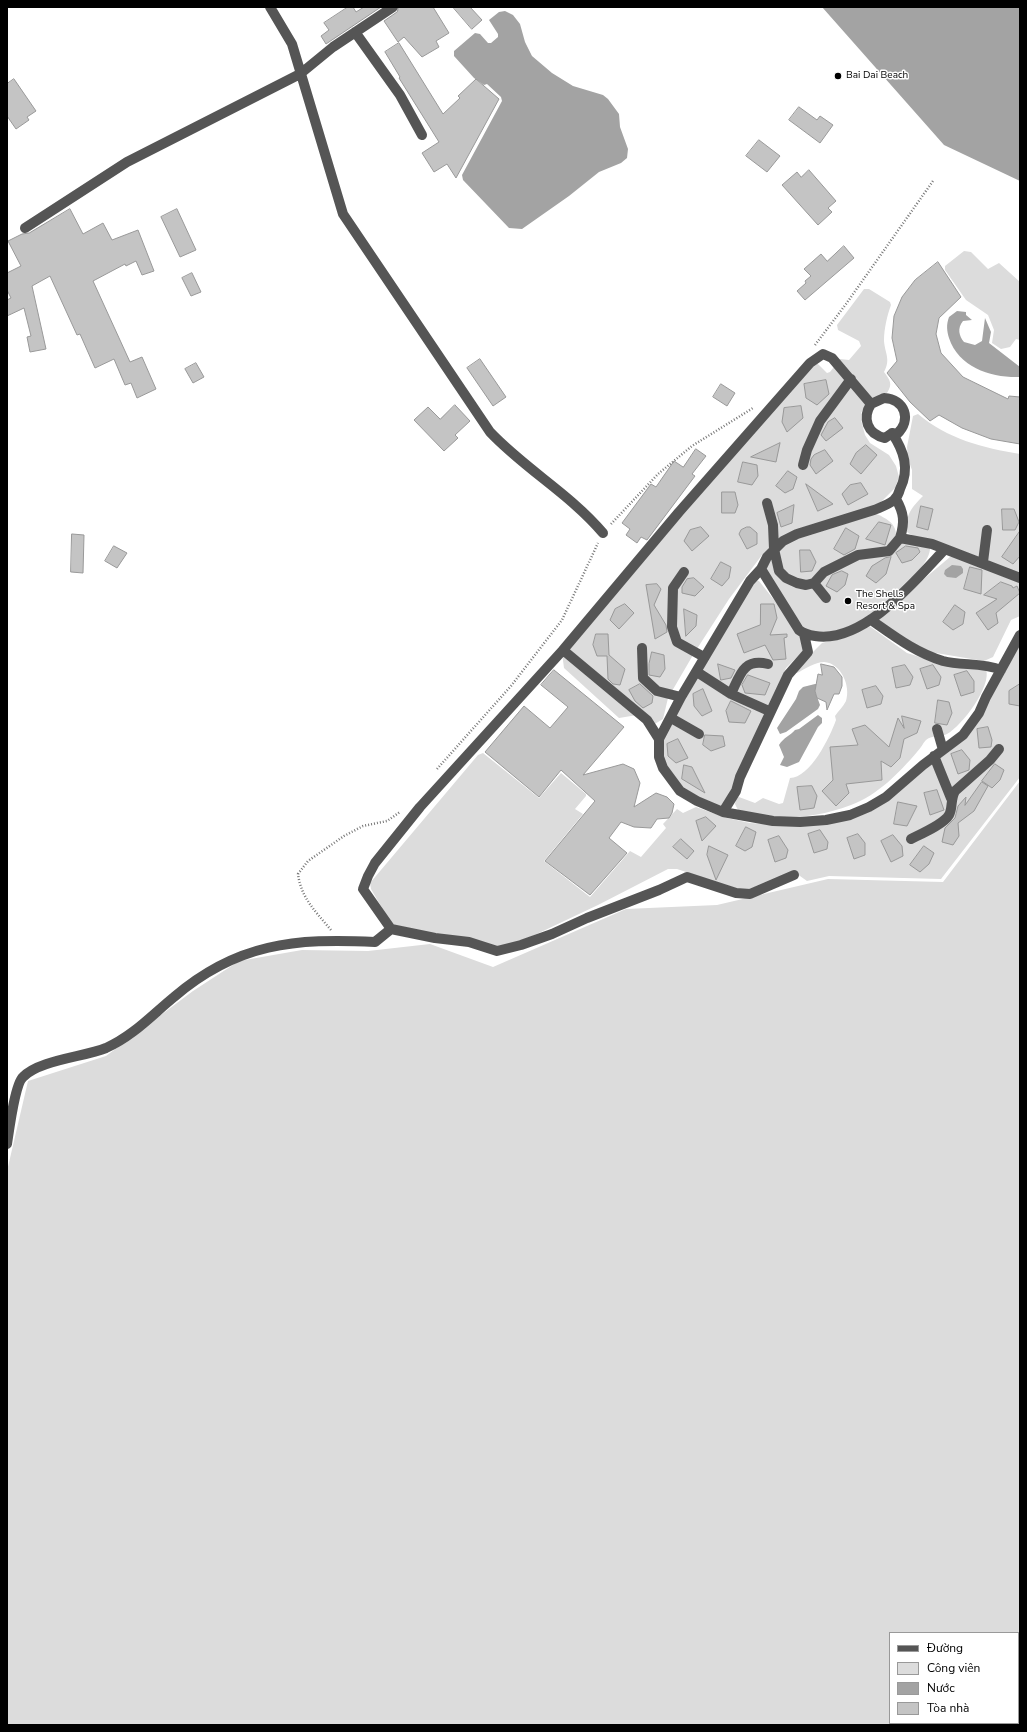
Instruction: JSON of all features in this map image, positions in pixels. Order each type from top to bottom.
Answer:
[{"type":"street","points":[[270,7],[292,44],[343,214],[490,432],[506,448],[587,514],[603,533]]},
{"type":"street","points":[[26,228],[128,162],[300,74],[355,32],[393,7]]},
{"type":"street","points":[[355,32],[400,95],[422,135]]},
{"type":"street","points":[[794,875],[750,894],[736,892],[687,877],[552,934],[521,945],[497,951],[468,942],[435,938],[391,929],[363,889],[375,863],[420,807],[563,650],[679,512],[810,363],[823,354],[827,354],[851,379],[871,404]]},
{"type":"street","points":[[803,464],[807,450],[820,421],[851,379]]},
{"type":"street","points":[[891,398],[902,405],[905,411],[905,423],[897,434],[892,433],[885,438],[878,436],[868,427],[866,414],[871,404],[878,400],[891,398]]},
{"type":"street","points":[[892,433],[900,444],[906,469],[903,483],[896,499],[887,505],[874,510],[797,534],[774,549],[761,569],[750,581],[681,697],[659,739],[659,757],[663,768],[680,791],[697,801],[723,812],[773,822],[826,820],[850,814],[869,807],[886,798],[934,756],[963,735],[979,713],[1020,635]]},
{"type":"street","points":[[767,503],[773,525],[774,549],[779,571],[786,578],[796,583],[806,584],[814,583],[824,572],[858,555],[889,551],[900,538],[904,521],[902,510],[896,499]]},
{"type":"street","points":[[983,562],[987,530]]},
{"type":"street","points":[[900,538],[932,544],[983,562],[1020,578]]},
{"type":"street","points":[[761,569],[799,630],[804,634],[825,638],[841,635],[871,620],[898,598],[945,549]]},
{"type":"street","points":[[684,572],[673,588],[672,627],[677,642],[704,658]]},
{"type":"street","points":[[814,583],[826,598]]},
{"type":"street","points":[[871,620],[918,652],[945,661],[991,665],[1001,670]]},
{"type":"street","points":[[723,812],[736,791],[740,776],[788,675],[808,652],[804,634]]},
{"type":"street","points":[[642,648],[643,678],[657,691],[681,697]]},
{"type":"street","points":[[563,650],[647,720],[659,739]]},
{"type":"street","points":[[731,694],[743,670],[749,664],[758,661],[768,664]]},
{"type":"street","points":[[697,672],[731,694],[769,711]]},
{"type":"street","points":[[671,718],[698,734]]},
{"type":"street","points":[[937,729],[943,750]]},
{"type":"street","points":[[951,798],[999,749]]},
{"type":"street","points":[[911,839],[942,822],[949,815],[951,798],[934,756]]},
{"type":"street","points":[[7,1144],[16,1094],[22,1077],[33,1070],[105,1048],[127,1036],[150,1020],[173,997],[208,971],[236,956],[274,945],[339,940],[375,942],[391,929]]},
{"type":"path","points":[[813,347],[846,304],[934,181]]},
{"type":"path","points":[[432,775],[511,686],[562,620],[603,533],[658,474],[692,446],[754,408]]},
{"type":"path","points":[[339,940],[305,898],[298,874],[308,861],[344,836],[363,826],[387,821],[403,810]]},
{"type":"green space","points":[[964,251],[971,252],[988,269],[999,263],[1020,282],[1020,340],[1016,339],[1010,347],[1001,349],[992,343],[994,330],[988,315],[966,300],[945,270],[945,266]]},
{"type":"green space","points":[[864,289],[869,289],[890,302],[891,305],[886,323],[884,341],[887,364],[884,372],[889,380],[890,387],[887,393],[880,394],[865,406],[861,413],[861,420],[865,435],[870,443],[889,455],[896,466],[899,477],[895,488],[880,503],[789,534],[762,555],[729,599],[693,655],[668,698],[663,719],[653,725],[637,715],[619,718],[564,668],[562,653],[811,365],[817,363],[827,373],[830,372],[840,359],[849,360],[861,346],[859,341],[838,330],[837,325]]},
{"type":"green space","points":[[918,414],[941,430],[966,441],[993,449],[1020,454],[1020,574],[913,536],[907,532],[908,516],[923,496],[912,489],[912,470],[908,459],[907,447],[913,416]]},
{"type":"green space","points":[[875,513],[892,524],[896,531],[896,536],[930,548],[927,558],[919,571],[892,598],[860,621],[846,629],[832,634],[807,632],[764,571],[768,558],[784,543]]},
{"type":"green space","points":[[950,557],[954,557],[1020,581],[1020,616],[1011,620],[993,657],[984,661],[918,650],[879,620],[880,616]]},
{"type":"green space","points":[[755,580],[759,581],[802,635],[805,649],[786,668],[724,805],[718,807],[683,788],[663,761],[661,740]]},
{"type":"green space","points":[[868,625],[907,653],[943,664],[986,669],[987,676],[985,685],[968,714],[953,730],[947,734],[928,738],[903,768],[887,783],[861,801],[836,810],[809,816],[770,817],[740,814],[735,804],[736,798],[739,797],[755,803],[763,798],[779,804],[783,803],[790,778],[805,771],[812,764],[824,746],[836,720],[835,716],[846,701],[846,682],[840,671],[835,666],[830,663],[821,662],[797,673],[795,673],[795,670],[822,643],[837,639]]},
{"type":"green space","points":[[1020,636],[1020,777],[941,879],[829,876],[807,881],[793,871],[750,890],[737,889],[677,869],[668,869],[598,905],[522,941],[497,949],[393,927],[371,889],[370,883],[478,755],[483,753],[539,798],[561,773],[586,794],[575,809],[583,814],[544,861],[590,897],[630,851],[641,857],[666,828],[663,824],[677,809],[683,813],[696,807],[727,818],[750,823],[778,825],[869,808],[959,740]]},
{"type":"green space","points":[[1020,781],[1020,1725],[7,1725],[7,1171],[28,1081],[106,1056],[193,991],[239,961],[302,950],[368,951],[430,944],[493,967],[626,909],[717,905],[828,879],[943,882]]},
{"type":"water","points":[[822,7],[1020,7],[1020,181],[944,145]]},
{"type":"water","points":[[505,11],[513,15],[520,24],[525,42],[532,56],[552,73],[573,86],[603,95],[608,99],[619,114],[620,127],[628,149],[627,158],[621,163],[599,172],[569,196],[522,229],[509,228],[463,180],[462,175],[502,101],[501,97],[487,84],[484,85],[474,78],[454,56],[454,51],[475,33],[480,34],[488,43],[491,43],[498,37],[498,34],[489,20],[499,12]]},
{"type":"water","points":[[957,311],[966,312],[966,315],[972,320],[963,321],[960,326],[960,335],[964,342],[975,345],[982,341],[985,318],[991,332],[989,343],[1020,367],[1020,377],[998,376],[988,373],[968,364],[960,357],[949,338],[947,328],[949,317]]},
{"type":"water","points":[[952,565],[961,566],[963,569],[963,573],[956,578],[947,577],[944,574],[945,570]]},
{"type":"water","points":[[818,684],[815,691],[820,705],[818,709],[786,732],[780,734],[777,728],[796,699],[799,691],[803,687]]},
{"type":"water","points":[[818,715],[822,718],[822,723],[818,727],[799,762],[787,767],[780,765],[784,757],[779,745],[781,742],[795,730],[799,729]]},
{"type":"building","points":[[348,7],[353,7],[356,12],[364,7],[381,7],[326,44],[321,36],[329,30],[324,23]]},
{"type":"building","points":[[399,7],[433,7],[449,33],[436,41],[439,47],[422,57],[404,37],[398,42],[384,21],[397,12]]},
{"type":"building","points":[[453,7],[470,7],[482,20],[472,29]]},
{"type":"building","points":[[399,43],[443,114],[460,98],[458,96],[476,79],[499,99],[456,178],[447,164],[434,172],[422,153],[439,142],[399,78],[400,77],[385,52]]},
{"type":"building","points":[[14,79],[36,111],[27,117],[29,120],[16,129],[7,116],[7,84]]},
{"type":"building","points":[[799,107],[817,120],[820,116],[833,125],[820,143],[789,120]]},
{"type":"building","points":[[759,140],[780,156],[767,172],[746,156]]},
{"type":"building","points":[[809,170],[836,201],[828,208],[832,212],[818,225],[782,185],[797,172],[801,177]]},
{"type":"building","points":[[70,209],[83,234],[103,223],[112,240],[138,230],[154,271],[142,275],[136,261],[126,266],[125,264],[93,281],[130,362],[142,357],[156,389],[137,398],[131,383],[125,385],[114,359],[95,368],[80,334],[77,335],[50,276],[32,286],[46,349],[30,352],[27,337],[31,336],[24,308],[7,316],[7,300],[11,298],[7,290],[7,273],[21,266],[8,241],[22,234],[29,233]]},
{"type":"building","points":[[177,209],[196,250],[180,257],[161,217]]},
{"type":"building","points":[[844,246],[854,258],[805,300],[797,291],[811,276],[804,269],[821,254],[827,261]]},
{"type":"building","points":[[938,262],[961,297],[939,318],[936,334],[941,353],[963,377],[1008,399],[1009,396],[1020,397],[1020,444],[991,439],[962,428],[939,415],[930,421],[910,402],[887,373],[897,361],[892,338],[894,316],[902,297],[915,280]]},
{"type":"building","points":[[192,273],[201,292],[191,296],[182,278]]},
{"type":"building","points":[[480,359],[506,397],[493,406],[467,368]]},
{"type":"building","points":[[196,363],[204,377],[193,383],[185,369]]},
{"type":"building","points":[[826,380],[829,394],[817,405],[806,398],[804,384]]},
{"type":"building","points":[[721,384],[735,393],[727,406],[713,397]]},
{"type":"building","points":[[455,405],[470,421],[455,435],[458,438],[444,451],[414,420],[428,407],[440,419]]},
{"type":"building","points":[[801,406],[803,418],[787,432],[782,422],[784,408]]},
{"type":"building","points":[[835,418],[843,428],[826,441],[821,435],[828,422]]},
{"type":"building","points":[[780,443],[776,462],[751,457]]},
{"type":"building","points":[[866,445],[877,455],[861,474],[850,464],[856,453]]},
{"type":"building","points":[[696,449],[706,456],[692,474],[695,476],[647,540],[641,537],[637,543],[626,535],[630,529],[622,523],[651,484],[656,487],[674,461],[683,467]]},
{"type":"building","points":[[825,450],[833,461],[816,474],[810,465],[811,459],[814,455]]},
{"type":"building","points":[[743,462],[757,465],[758,476],[752,485],[738,482]]},
{"type":"building","points":[[788,471],[797,477],[793,489],[785,493],[776,486]]},
{"type":"building","points":[[861,483],[868,494],[848,505],[842,494],[850,485]]},
{"type":"building","points":[[806,484],[833,504],[818,511]]},
{"type":"building","points":[[722,492],[735,492],[738,505],[735,513],[722,513]]},
{"type":"building","points":[[794,505],[792,523],[781,527],[777,513]]},
{"type":"building","points":[[921,506],[933,509],[928,530],[917,527]]},
{"type":"building","points":[[1002,509],[1014,509],[1019,522],[1015,530],[1003,530]]},
{"type":"building","points":[[879,522],[891,525],[885,545],[866,539]]},
{"type":"building","points":[[701,527],[709,536],[692,551],[684,541],[690,530]]},
{"type":"building","points":[[750,527],[757,533],[757,544],[747,549],[739,534],[741,530]]},
{"type":"building","points":[[846,528],[859,536],[855,549],[844,555],[834,549]]},
{"type":"building","points":[[1020,531],[1020,556],[1013,564],[1002,557]]},
{"type":"building","points":[[72,534],[84,535],[83,573],[71,572]]},
{"type":"building","points":[[114,546],[127,553],[117,568],[105,561]]},
{"type":"building","points":[[906,546],[918,548],[920,552],[912,560],[902,563],[896,553]]},
{"type":"building","points":[[800,550],[810,550],[816,562],[812,571],[801,572]]},
{"type":"building","points":[[891,557],[886,574],[876,583],[866,576],[872,566],[885,558]]},
{"type":"building","points":[[721,562],[731,567],[729,578],[722,586],[711,579]]},
{"type":"building","points":[[970,567],[982,570],[981,594],[964,589]]},
{"type":"building","points":[[842,571],[848,574],[845,585],[837,592],[826,586],[832,575]]},
{"type":"building","points":[[694,578],[704,587],[695,596],[682,593],[682,587],[687,579]]},
{"type":"building","points":[[1001,582],[1012,586],[1013,588],[1017,586],[1020,593],[996,613],[998,623],[988,630],[976,613],[997,599],[984,595]]},
{"type":"building","points":[[657,584],[661,589],[654,605],[666,625],[667,632],[655,639],[646,585]]},
{"type":"building","points":[[625,604],[634,613],[619,629],[610,620],[615,609]]},
{"type":"building","points":[[761,604],[774,604],[777,618],[770,635],[787,634],[787,637],[784,638],[786,659],[773,660],[765,645],[744,653],[737,634],[760,625]]},
{"type":"building","points":[[955,605],[965,612],[963,624],[953,630],[943,622]]},
{"type":"building","points":[[684,609],[697,615],[696,626],[686,636]]},
{"type":"building","points":[[596,634],[608,634],[609,655],[625,669],[620,685],[613,684],[608,679],[607,656],[597,656],[593,645]]},
{"type":"building","points":[[652,652],[664,655],[665,669],[660,677],[649,675],[649,664]]},
{"type":"building","points":[[718,664],[735,670],[731,678],[721,680]]},
{"type":"building","points":[[821,664],[834,667],[842,677],[842,686],[839,694],[834,694],[827,710],[826,702],[817,698],[815,691],[818,674],[822,675]]},
{"type":"building","points":[[905,665],[913,677],[910,685],[896,688],[892,668]]},
{"type":"building","points":[[933,665],[941,677],[939,685],[927,689],[920,669]]},
{"type":"building","points":[[554,670],[624,727],[583,775],[623,764],[634,769],[640,783],[634,807],[656,793],[667,797],[674,804],[669,818],[657,819],[651,828],[634,827],[621,822],[609,838],[627,853],[590,895],[545,861],[595,801],[561,770],[539,797],[485,752],[524,706],[550,728],[568,707],[541,685]]},
{"type":"building","points":[[967,671],[974,681],[974,692],[961,696],[954,675]]},
{"type":"building","points":[[748,675],[770,683],[765,695],[745,693],[742,685]]},
{"type":"building","points":[[640,684],[653,696],[652,703],[643,708],[635,701],[629,690]]},
{"type":"building","points":[[1020,684],[1020,706],[1009,704],[1009,691]]},
{"type":"building","points":[[876,686],[883,696],[881,704],[867,708],[862,690]]},
{"type":"building","points":[[703,689],[712,711],[702,716],[694,706],[693,694]]},
{"type":"building","points":[[938,700],[949,702],[952,713],[947,725],[935,723]]},
{"type":"building","points":[[731,701],[751,711],[745,723],[729,722],[726,711]]},
{"type":"building","points":[[902,716],[921,721],[917,733],[904,739],[900,758],[891,767],[881,761],[882,780],[846,784],[849,793],[836,806],[822,791],[833,780],[830,747],[858,745],[852,729],[865,725],[889,747],[898,718],[904,728]]},
{"type":"building","points":[[988,727],[992,740],[991,747],[979,748],[977,729]]},
{"type":"building","points":[[705,735],[723,736],[725,746],[711,751],[703,745]]},
{"type":"building","points":[[678,739],[688,758],[676,763],[668,756],[667,744]]},
{"type":"building","points":[[962,750],[970,760],[969,770],[958,774],[951,754]]},
{"type":"building","points":[[995,764],[1004,770],[1000,780],[992,788],[982,781]]},
{"type":"building","points":[[684,765],[692,767],[705,793],[682,779]]},
{"type":"building","points":[[982,782],[988,786],[974,811],[958,823],[959,836],[953,845],[942,842],[945,828],[955,818],[958,806],[966,797],[965,805]]},
{"type":"building","points":[[812,786],[817,796],[814,808],[800,810],[797,787]]},
{"type":"building","points":[[937,790],[944,810],[930,815],[924,793]]},
{"type":"building","points":[[898,802],[917,806],[907,826],[894,824]]},
{"type":"building","points":[[706,817],[716,826],[702,841],[696,821]]},
{"type":"building","points":[[746,827],[756,832],[752,847],[745,851],[736,846]]},
{"type":"building","points":[[820,830],[828,842],[827,849],[814,853],[808,834]]},
{"type":"building","points":[[858,834],[865,843],[865,855],[854,859],[847,838]]},
{"type":"building","points":[[893,835],[902,846],[903,856],[891,862],[881,841]]},
{"type":"building","points":[[779,836],[788,850],[786,858],[775,862],[768,840]]},
{"type":"building","points":[[681,839],[694,851],[687,859],[673,847]]},
{"type":"building","points":[[709,846],[728,855],[716,880],[707,855]]},
{"type":"building","points":[[924,846],[934,853],[929,864],[920,872],[910,865]]},
{"type":"place","name":"Bai Dai Beach","points":[[838,76]]},
{"type":"place","name":"The Shells Resort & Spa","points":[[848,601]]}]
